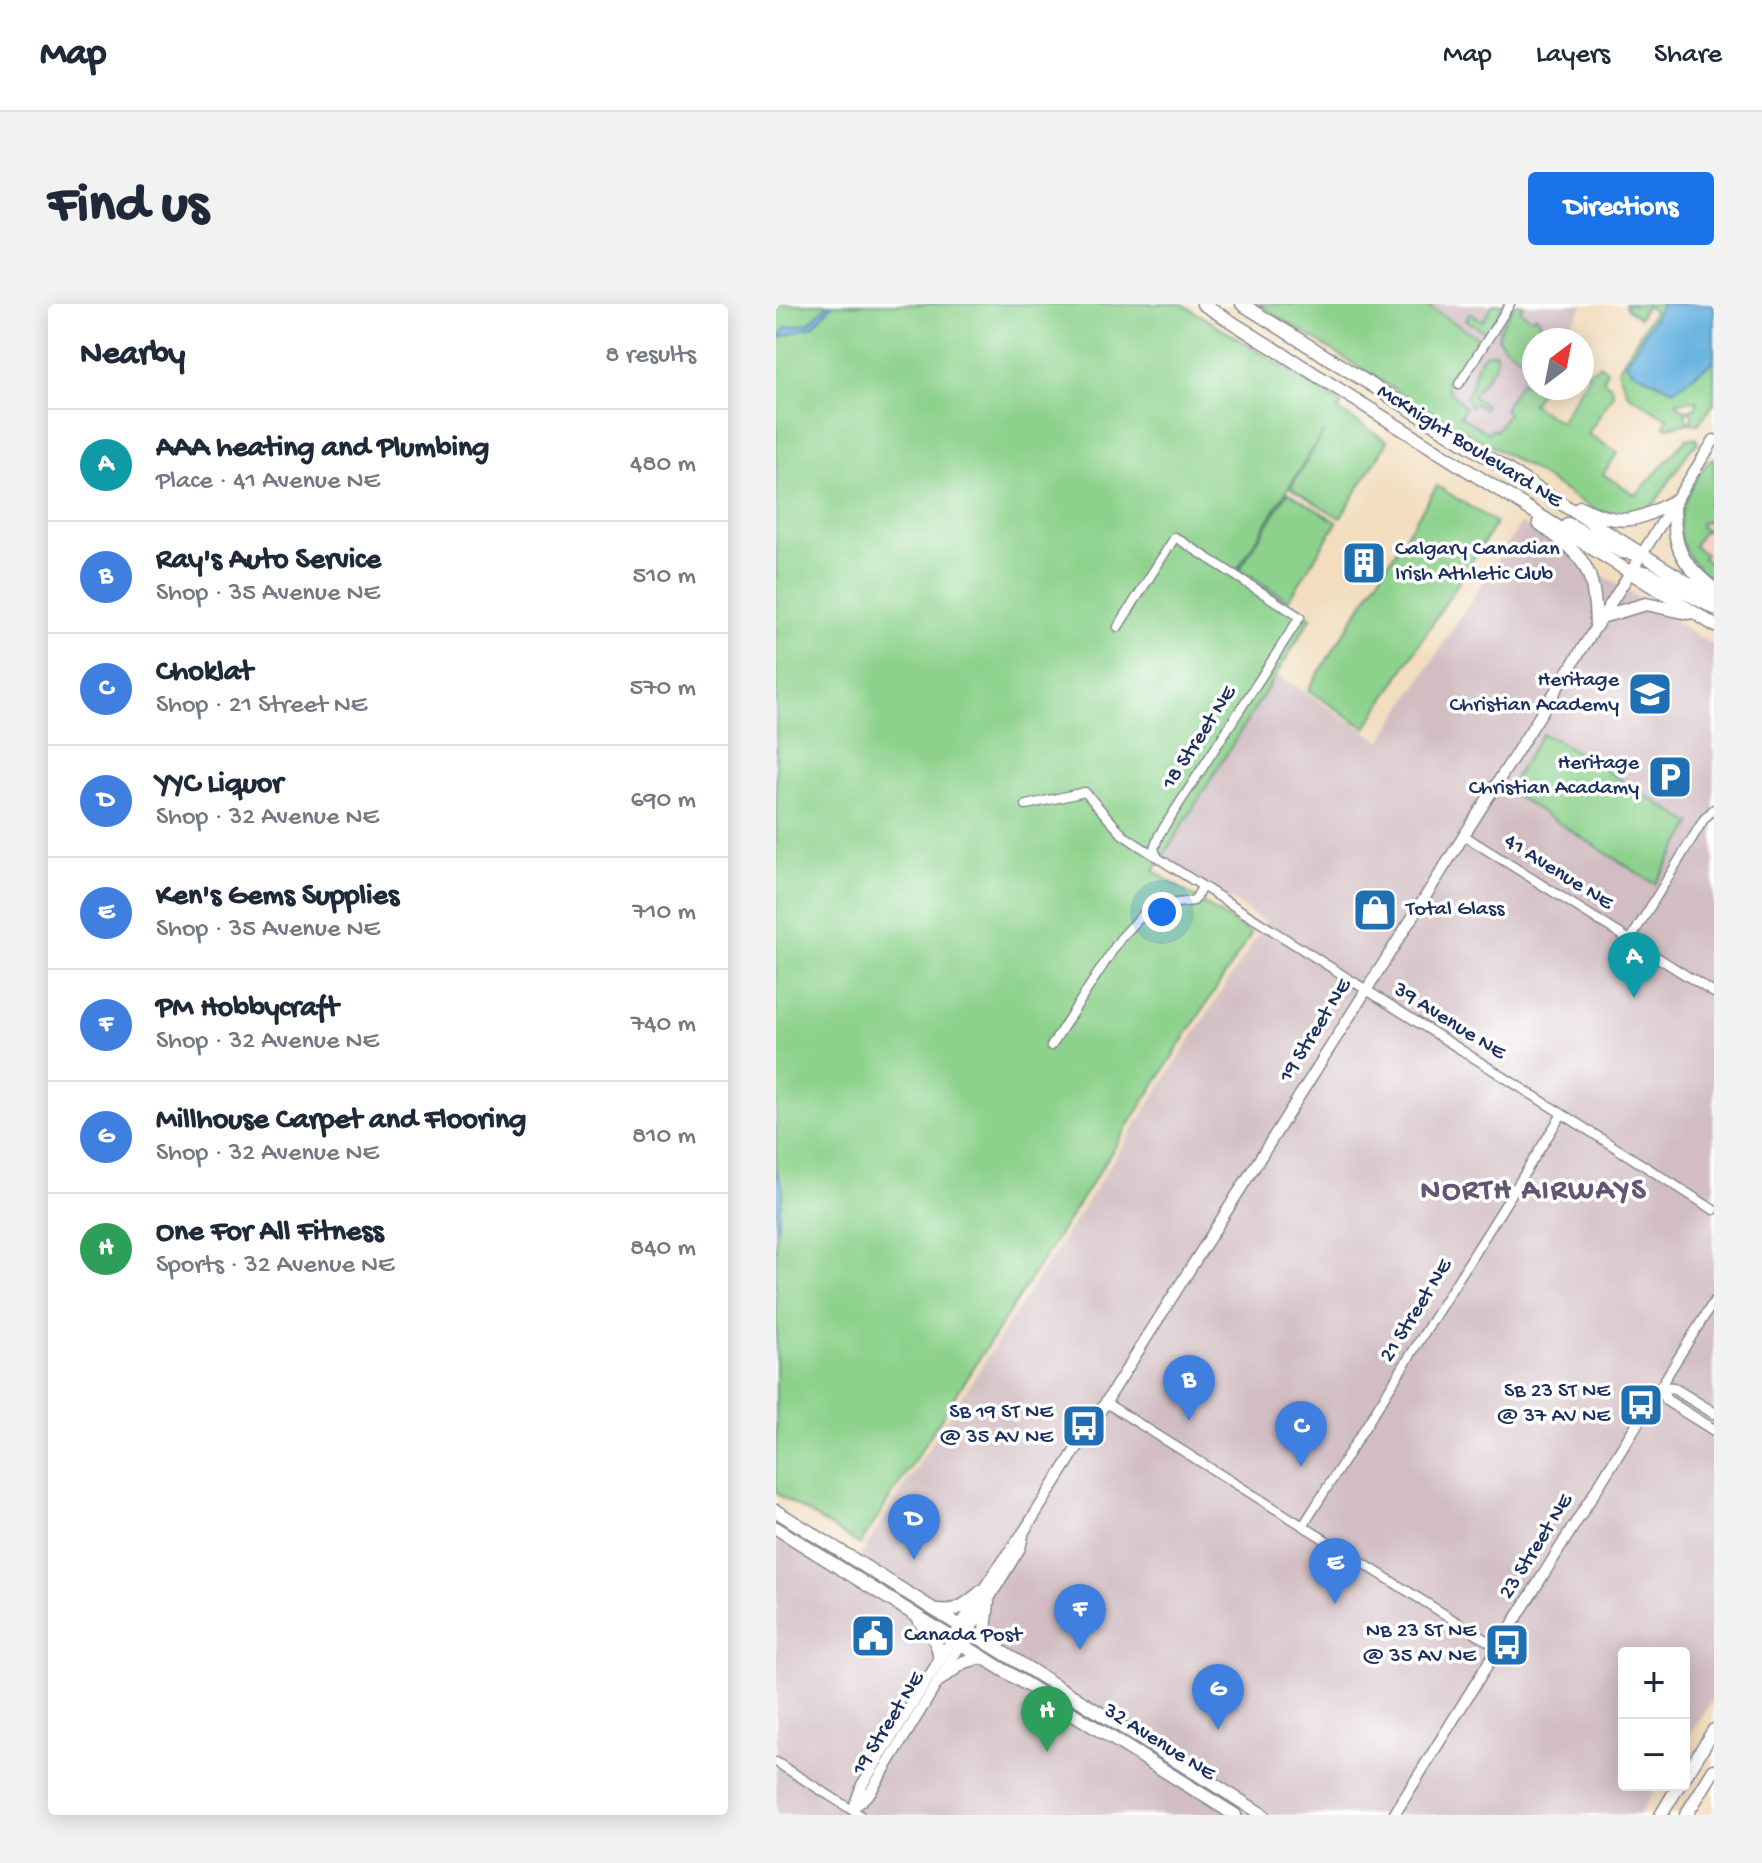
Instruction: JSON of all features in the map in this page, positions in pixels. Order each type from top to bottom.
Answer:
[{"type":"main road","name":"McKnight Boulevard NE","points":[[1203,304],[1708,621]]},
{"type":"main road","name":"McKnight Boulevard NE","points":[[1242,304],[1714,599]]},
{"type":"main road","points":[[1490,457],[1602,517],[1636,520],[1674,501],[1675,538],[1680,554],[1693,572],[1714,589]]},
{"type":"main road","points":[[1486,481],[1562,540],[1585,562],[1598,621],[1646,604],[1668,607],[1708,621]]},
{"type":"main road","points":[[1514,499],[1622,552],[1641,554]]},
{"type":"main road","points":[[1630,571],[1648,573],[1714,608]]},
{"type":"main road","name":"32 Avenue NE","points":[[776,1511],[930,1609],[983,1657],[1235,1815]]},
{"type":"main road","name":"32 Avenue NE","points":[[776,1528],[914,1613],[1009,1658],[1263,1815]]},
{"type":"main road","points":[[930,1609],[951,1612],[985,1597],[985,1630],[1009,1658]]},
{"type":"main road","points":[[914,1613],[937,1642],[939,1659]]},
{"type":"main road","points":[[941,1679],[964,1662],[983,1657]]},
{"type":"main road","points":[[1690,1768],[1714,1730]]},
{"type":"main road","points":[[1686,1815],[1714,1770]]},
{"type":"main road","points":[[1661,1815],[1675,1791]]},
{"type":"street","points":[[1459,384],[1510,304]]},
{"type":"street","name":"19 Street NE","points":[[854,1813],[941,1679],[961,1636],[1025,1530],[1714,440]]},
{"type":"street","name":"18 Street NE","points":[[1118,627],[1175,537],[1300,617],[1159,835],[1154,849],[1162,861]]},
{"type":"street","name":"39 Avenue NE","points":[[1026,805],[1085,792],[1123,835],[1162,861],[1714,1210]]},
{"type":"street","points":[[1630,940],[1704,819],[1714,809]]},
{"type":"street","name":"41 Avenue NE","points":[[1463,835],[1714,993]]},
{"type":"street","points":[[1051,1046],[1120,939],[1151,906],[1194,901],[1202,887]]},
{"type":"street","name":"21 Street NE","points":[[1303,1526],[1562,1114]]},
{"type":"street","name":"23 Street NE","points":[[1394,1815],[1714,1301]]},
{"type":"street","points":[[1714,1413],[1673,1388],[1660,1387],[1666,1400],[1714,1430]]},
{"type":"street","points":[[1106,1403],[1497,1647]]},
{"type":"street","name":"19 Street NE","points":[[854,1813],[862,1785],[939,1659],[961,1636]]},
{"type":"street","points":[[776,1762],[854,1813]]},
{"type":"shaded area","points":[[1424,304],[1584,304],[1569,328],[1522,328],[1523,400],[1495,444],[1457,420],[1464,408],[1447,389],[1447,381],[1453,372],[1468,362]]},
{"type":"shaded area","points":[[1714,486],[1714,571],[1696,558],[1684,535]]},
{"type":"shaded area","points":[[1521,523],[1714,646],[1714,1697],[1690,1735],[1690,1647],[1618,1647],[1618,1791],[1654,1791],[1639,1815],[776,1815],[776,1533],[847,1576],[1266,922],[1162,857],[1276,674],[1381,741]]},
{"type":"green space","points":[[776,304],[1182,304],[1342,404],[1338,410],[1388,441],[1340,518],[1291,488],[1324,431],[1237,570],[1311,618],[1154,871],[1251,934],[860,1545],[776,1493]]},
{"type":"green space","points":[[1258,304],[1424,304],[1482,340],[1468,362],[1449,376],[1446,385],[1465,408],[1460,416],[1488,433],[1491,429],[1496,431],[1508,413],[1504,409],[1521,381],[1522,400],[1534,400],[1532,404],[1560,422],[1574,400],[1594,400],[1594,369],[1600,365],[1607,370],[1603,380],[1612,387],[1613,394],[1588,434],[1618,452],[1603,474],[1636,495],[1686,439],[1696,438],[1698,443],[1689,451],[1655,503],[1628,516],[1595,510]]},
{"type":"green space","points":[[1493,304],[1504,304],[1487,333],[1466,320],[1470,313],[1483,321]]},
{"type":"green space","points":[[1515,304],[1523,305],[1520,311],[1533,319],[1536,315],[1541,322],[1537,328],[1522,328],[1522,357],[1505,347],[1498,338],[1500,328]]},
{"type":"green space","points":[[1625,304],[1663,304],[1627,363],[1700,369],[1714,361],[1714,404],[1698,424],[1690,423],[1693,415],[1689,410],[1696,407],[1697,400],[1676,402],[1680,408],[1688,410],[1685,416],[1689,423],[1667,427],[1664,425],[1668,419],[1628,394],[1618,370],[1654,311],[1646,306],[1639,318]]},
{"type":"green space","points":[[1496,352],[1496,364],[1472,396],[1485,405],[1483,409],[1474,403],[1470,407],[1466,395],[1472,386],[1477,365],[1485,354]]},
{"type":"green space","points":[[1714,458],[1714,495],[1708,505],[1712,515],[1707,522],[1701,523],[1700,527],[1708,530],[1702,533],[1694,546],[1714,566],[1714,581],[1691,560],[1680,537],[1679,525],[1686,498],[1705,466]]},
{"type":"green space","points":[[1437,486],[1496,523],[1366,728],[1308,690]]},
{"type":"green space","points":[[1288,492],[1337,522],[1289,600],[1240,569]]},
{"type":"green space","points":[[1542,734],[1557,740],[1692,824],[1655,884],[1507,790]]},
{"type":"water","points":[[828,304],[833,304],[813,326],[779,338],[785,328],[809,323]]},
{"type":"water","points":[[1663,304],[1714,304],[1714,361],[1674,390],[1631,370],[1626,363]]},
{"type":"water","points":[[776,1169],[783,1189],[776,1235]]},
{"type":"place","name":"Calgary Canadian Irish Athletic Club","points":[[1364,563]]},
{"type":"place","name":"Heritage Christian Academy","points":[[1650,694]]},
{"type":"place","name":"Heritage Christian Acadamy","points":[[1670,777]]},
{"type":"place","name":"Total Glass","points":[[1375,910]]},
{"type":"place","name":"AAA heating and Plumbing","points":[[1634,998]]},
{"type":"place","name":"SB 23 ST NE @ 37 AV NE","points":[[1641,1405]]},
{"type":"place","name":"Ray's Auto Service","points":[[1189,1421]]},
{"type":"place","name":"SB 19 ST NE @ 35 AV NE","points":[[1084,1426]]},
{"type":"place","name":"Choklat","points":[[1301,1467]]},
{"type":"place","name":"YYC Liquor","points":[[914,1560]]},
{"type":"place","name":"Ken's Gems Supplies","points":[[1335,1604]]},
{"type":"place","name":"Canada Post","points":[[873,1636]]},
{"type":"place","name":"NB 23 ST NE @ 35 AV NE","points":[[1507,1645]]},
{"type":"place","name":"PM Hobbycraft","points":[[1080,1650]]},
{"type":"place","name":"Millhouse Carpet and Flooring","points":[[1218,1730]]},
{"type":"place","name":"One For All Fitness","points":[[1047,1752]]},
{"type":"district","name":"NORTH AIRWAYS","points":[[1534,1192]]}]
